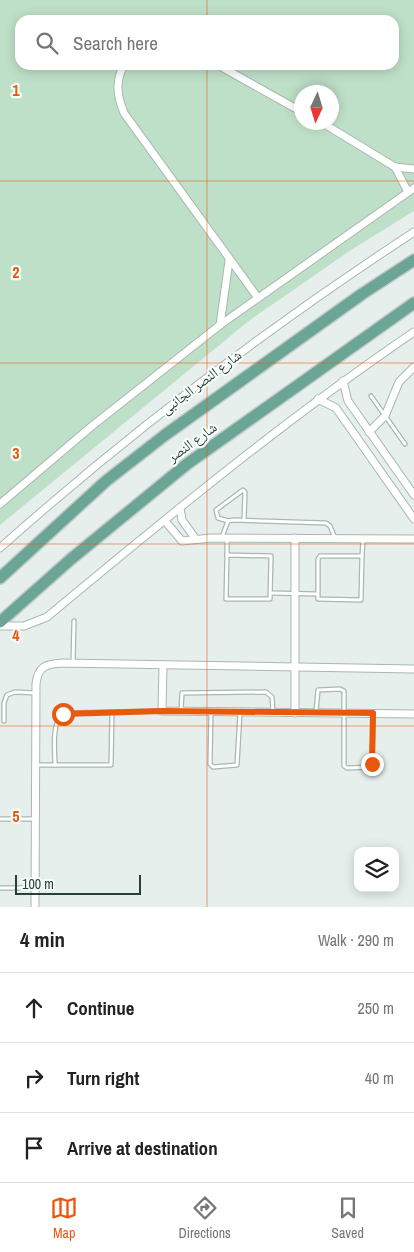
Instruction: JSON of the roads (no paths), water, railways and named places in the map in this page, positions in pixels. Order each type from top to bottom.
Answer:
[{"type":"main road","name":"شارع النصر","points":[[0,578],[106,481],[166,435],[362,294],[414,260]]},
{"type":"main road","name":"شارع النصر","points":[[0,622],[71,559],[187,464],[414,303]]},
{"type":"street","points":[[122,70],[118,90],[124,113],[229,261],[258,298]]},
{"type":"street","points":[[227,70],[294,108]]},
{"type":"street","points":[[0,504],[92,426],[220,325],[411,190],[395,167],[334,130]]},
{"type":"street","points":[[395,167],[414,169]]},
{"type":"street","name":"شارع النصر الجانبى","points":[[0,548],[89,469],[149,422],[334,285],[414,232]]},
{"type":"street","points":[[220,325],[229,261]]},
{"type":"street","points":[[0,626],[36,624],[48,617],[180,508],[318,400],[414,332]]},
{"type":"street","points":[[369,432],[385,416],[399,382],[414,367]]},
{"type":"street","points":[[343,381],[348,401],[414,495]]},
{"type":"street","points":[[318,400],[336,408],[414,519]]},
{"type":"street","points":[[353,432],[364,424]]},
{"type":"street","points":[[180,508],[182,520],[195,538]]},
{"type":"street","points":[[166,521],[180,540],[188,541],[195,538],[414,539]]},
{"type":"street","points":[[295,538],[295,713]]},
{"type":"street","points":[[34,907],[37,676],[43,667],[53,664],[73,664],[414,669]]},
{"type":"street","points":[[163,666],[162,711],[414,714]]},
{"type":"lane","points":[[371,396],[405,444]]},
{"type":"lane","points":[[244,520],[245,492],[243,490],[216,510],[216,517],[228,521],[326,522],[336,538]]},
{"type":"lane","points":[[227,555],[271,556],[271,593],[268,599],[226,599],[227,555],[224,538],[228,521]]},
{"type":"lane","points":[[362,556],[318,557],[318,594],[320,600],[361,600],[363,539]]},
{"type":"lane","points":[[271,593],[318,594]]},
{"type":"lane","points":[[73,664],[74,621]]},
{"type":"lane","points":[[316,713],[317,694],[320,688],[340,689],[344,692],[344,766],[347,768],[372,767],[373,713]]},
{"type":"lane","points":[[4,721],[4,703],[7,695],[15,692],[37,692]]},
{"type":"lane","points":[[181,712],[182,693],[266,692],[272,697],[273,712]]},
{"type":"lane","points":[[55,765],[56,730],[61,715],[162,711]]},
{"type":"lane","points":[[37,765],[111,765],[112,712]]},
{"type":"lane","points":[[211,712],[210,764],[213,767],[237,765],[240,712]]},
{"type":"lane","points":[[0,819],[36,819]]},
{"type":"lane","points":[[0,888],[35,888]]}]
